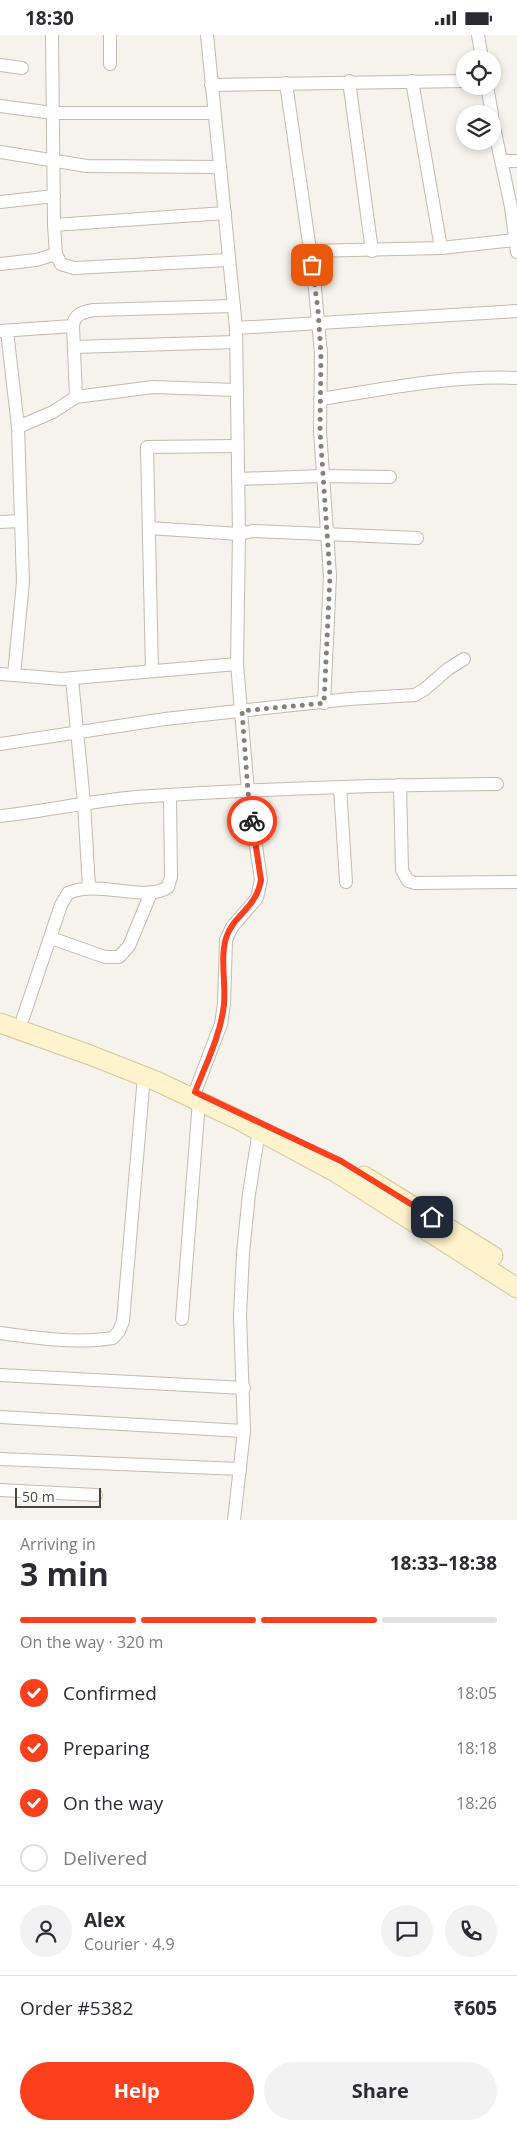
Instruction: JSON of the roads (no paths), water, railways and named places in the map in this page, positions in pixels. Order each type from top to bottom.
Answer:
[{"type":"main road","points":[[0,1010],[175,1076],[197,1096],[337,1173],[517,1287]]},
{"type":"main road","points":[[0,1023],[197,1096],[341,1161],[517,1272]]},
{"type":"street","points":[[52,35],[54,225],[56,254],[61,264],[74,268],[230,260]]},
{"type":"street","points":[[110,35],[110,64]]},
{"type":"street","points":[[182,1319],[197,1096],[221,1024],[224,1004],[226,940],[232,927],[257,897],[260,888],[260,869],[248,792],[238,664],[239,534],[236,328],[213,113],[207,35]]},
{"type":"street","points":[[478,35],[480,50]]},
{"type":"street","points":[[0,65],[22,68]]},
{"type":"street","points":[[211,85],[349,81],[456,81]]},
{"type":"street","points":[[349,81],[372,251]]},
{"type":"street","points":[[412,81],[441,248]]},
{"type":"street","points":[[286,83],[310,251],[321,354],[322,476],[330,576],[324,703]]},
{"type":"street","points":[[0,106],[53,113],[213,113]]},
{"type":"street","points":[[310,251],[372,251],[516,246],[512,207],[499,150]]},
{"type":"street","points":[[0,152],[87,166],[220,167]]},
{"type":"street","points":[[502,161],[517,161]]},
{"type":"street","points":[[0,202],[54,196]]},
{"type":"street","points":[[54,225],[225,213]]},
{"type":"street","points":[[0,264],[36,260],[56,254]]},
{"type":"street","points":[[76,397],[73,326],[77,316],[94,310],[234,306]]},
{"type":"street","points":[[236,328],[318,321],[517,311]]},
{"type":"street","points":[[14,675],[23,583],[18,427],[6,369],[3,331],[73,326]]},
{"type":"street","points":[[74,347],[236,342]]},
{"type":"street","points":[[320,399],[444,379],[480,376],[517,378]]},
{"type":"street","points":[[18,427],[53,412],[76,397],[153,387],[236,390]]},
{"type":"street","points":[[152,671],[147,447],[237,446]]},
{"type":"street","points":[[238,479],[322,476],[390,477]]},
{"type":"street","points":[[0,522],[21,521]]},
{"type":"street","points":[[149,528],[239,534],[253,531],[417,538]]},
{"type":"street","points":[[0,744],[166,719],[415,695],[464,659]]},
{"type":"street","points":[[0,674],[72,679],[238,664]]},
{"type":"street","points":[[72,679],[84,803],[89,887]]},
{"type":"street","points":[[0,816],[42,812],[84,803],[170,795],[340,787],[497,784]]},
{"type":"street","points":[[400,785],[402,870],[408,881],[415,883],[517,882]]},
{"type":"street","points":[[340,787],[346,882]]},
{"type":"street","points":[[23,1018],[64,898],[68,893],[89,887],[150,893],[162,891],[170,883],[170,795]]},
{"type":"street","points":[[51,938],[105,957],[119,957],[129,946],[150,893]]},
{"type":"street","points":[[0,1333],[45,1339],[94,1340],[113,1338],[119,1331],[123,1321],[144,1076]]},
{"type":"street","points":[[234,1520],[244,1431],[240,1316],[243,1253],[249,1194],[259,1130]]},
{"type":"street","points":[[0,1375],[244,1388]]},
{"type":"street","points":[[0,1417],[244,1431]]},
{"type":"street","points":[[0,1459],[240,1469]]},
{"type":"street","points":[[0,1490],[96,1495]]}]
